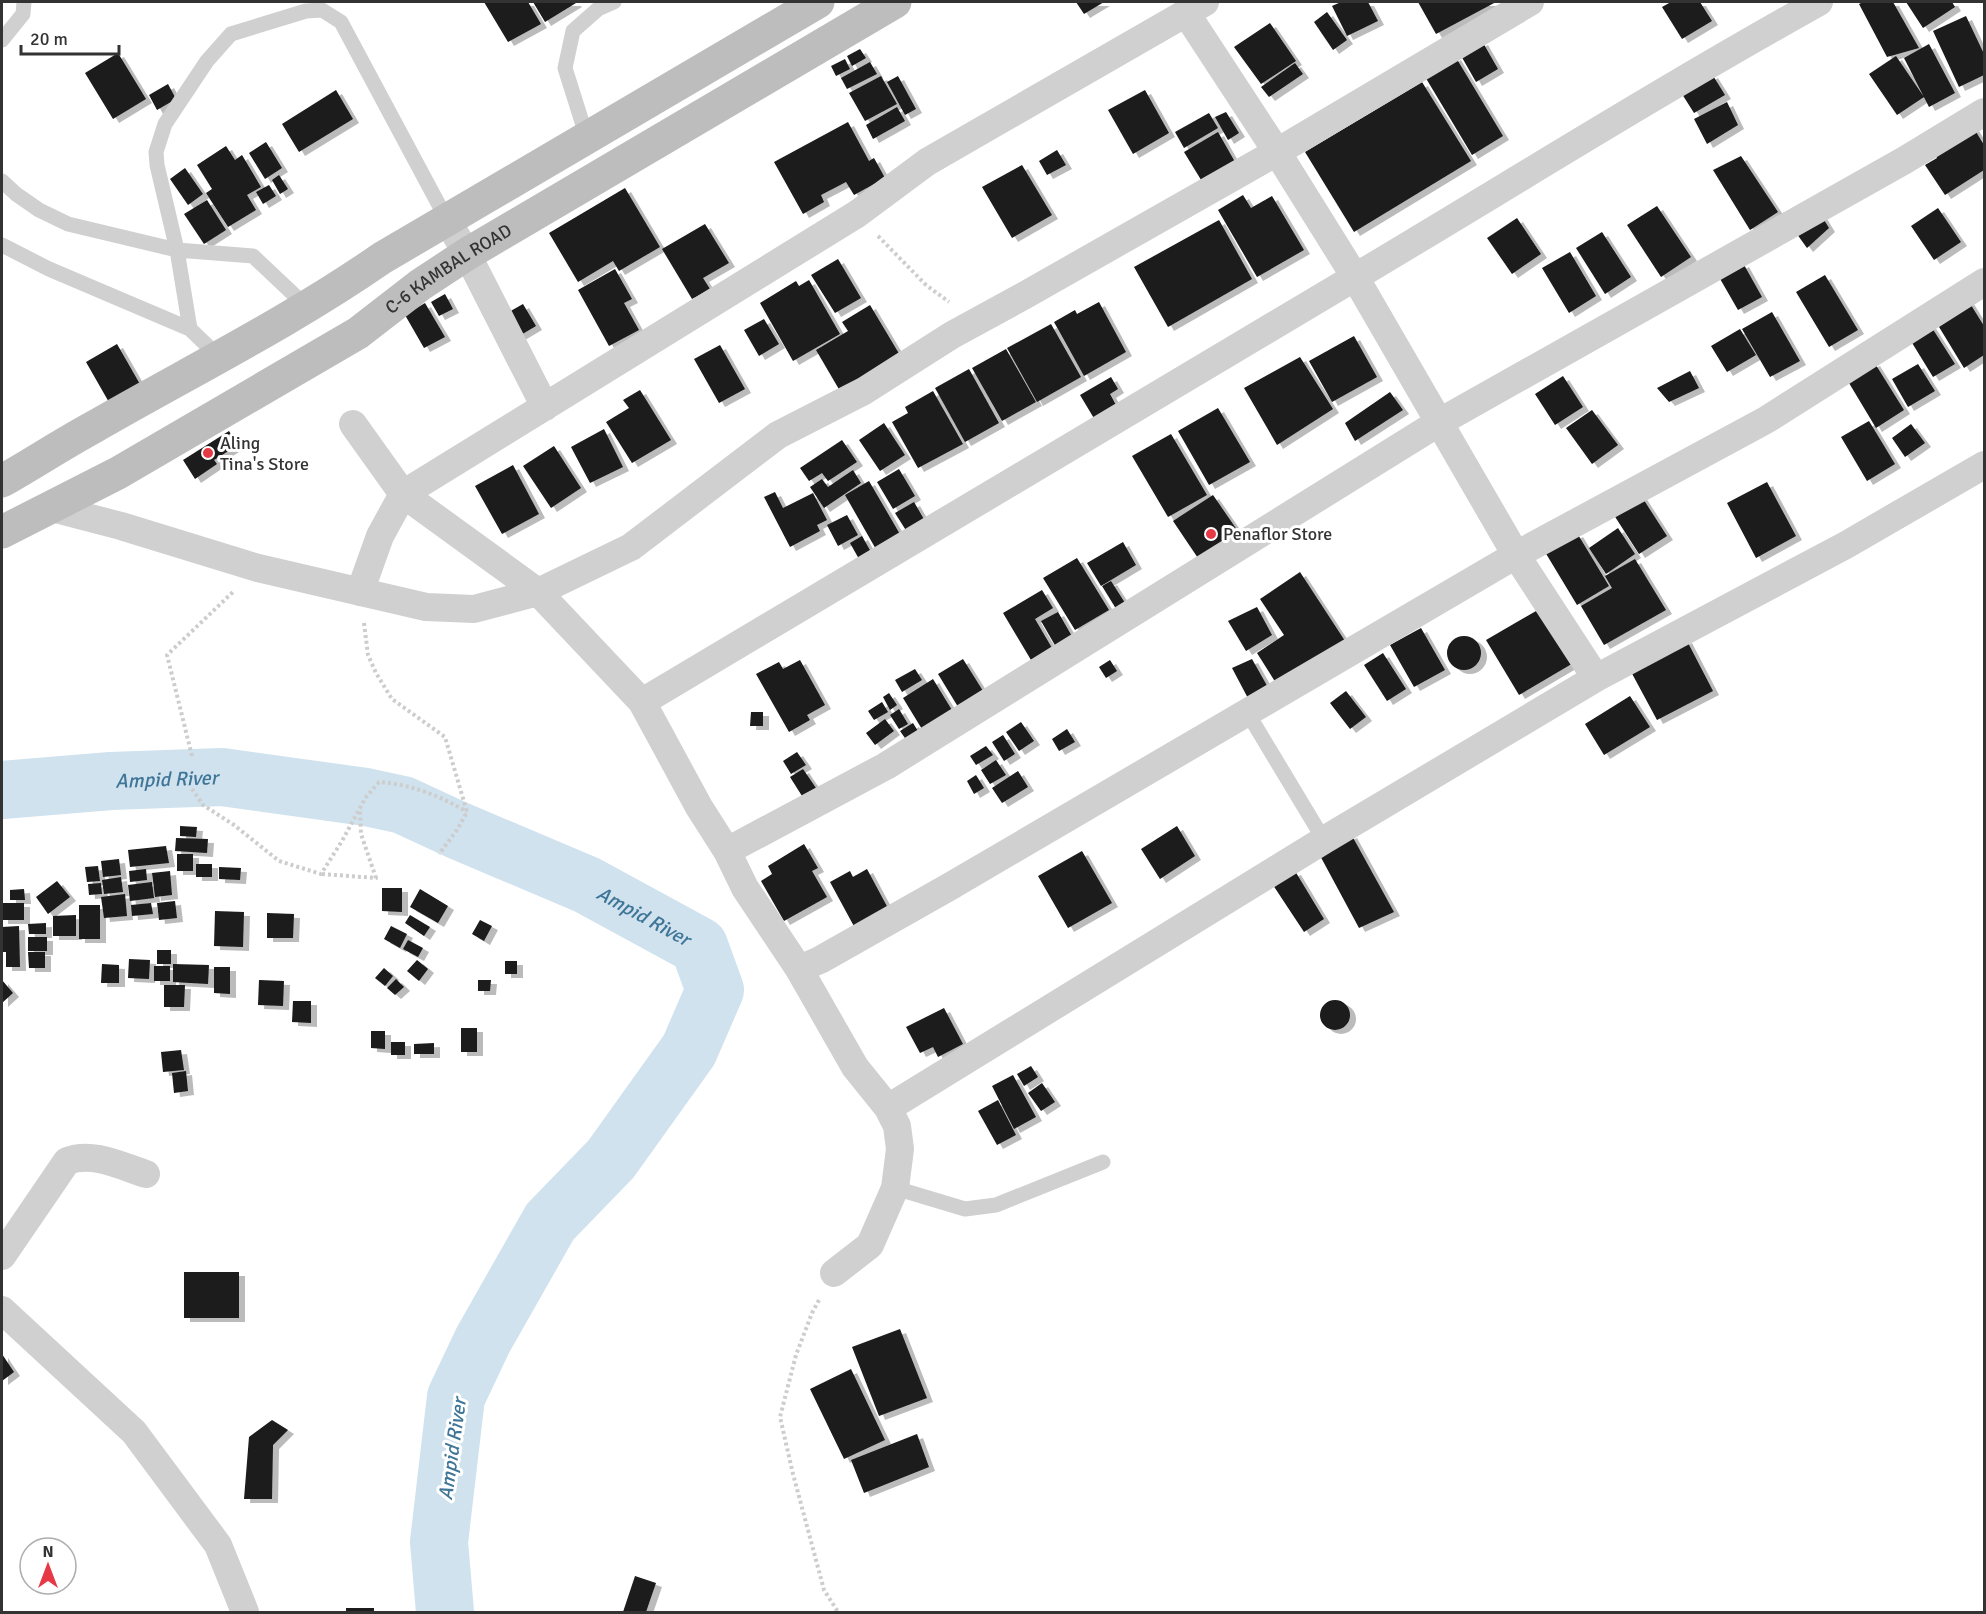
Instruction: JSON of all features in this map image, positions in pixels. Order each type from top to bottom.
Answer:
[{"type":"main road","points":[[2,481],[91,428],[220,358],[336,290],[382,258],[818,2]]},
{"type":"main road","name":"C-6 KAMBAL ROAD","points":[[2,532],[118,473],[358,333],[420,285],[467,254],[896,2]]},
{"type":"street","points":[[48,507],[121,526],[258,568],[426,607],[474,609],[538,592],[631,547],[778,435],[864,391],[907,362],[1277,152],[1530,2]]},
{"type":"street","points":[[642,702],[902,544],[1355,277],[1709,63],[1819,2]]},
{"type":"street","points":[[360,592],[380,536],[403,494],[857,214],[927,162],[1196,7],[1277,152],[1355,277],[1516,555],[1596,678]]},
{"type":"street","points":[[727,851],[886,766],[1438,423],[1905,160],[1984,112]]},
{"type":"street","points":[[447,220],[467,254],[545,406]]},
{"type":"street","points":[[799,969],[820,960],[949,887],[1516,555],[1766,420],[1984,282]]},
{"type":"street","points":[[354,424],[403,494],[538,592],[642,702],[699,807],[727,851],[745,888],[799,969],[855,1067],[888,1108],[897,1126],[900,1149],[895,1188],[870,1245],[834,1273]]},
{"type":"street","points":[[888,1108],[1324,840],[1596,678],[1846,544],[1984,465]]},
{"type":"street","points":[[2,1256],[67,1161],[90,1156],[146,1174]]},
{"type":"street","points":[[2,1310],[134,1432],[218,1545],[245,1612]]},
{"type":"lane","points":[[2,40],[23,14],[24,2]]},
{"type":"lane","points":[[587,138],[565,68],[573,31],[598,9],[614,2]]},
{"type":"lane","points":[[190,329],[177,250],[156,152],[165,124],[207,61],[231,34],[306,11],[322,10],[341,22],[447,220]]},
{"type":"lane","points":[[2,181],[39,210],[68,224],[177,250],[253,255],[307,307]]},
{"type":"lane","points":[[2,245],[50,269],[190,329],[220,358]]},
{"type":"lane","points":[[1247,712],[1324,840]]},
{"type":"lane","points":[[895,1188],[965,1209],[996,1205],[1103,1162]]},
{"type":"path","points":[[857,214],[926,285],[976,322]]},
{"type":"path","points":[[192,756],[167,655],[258,568]]},
{"type":"path","points":[[360,592],[368,655],[376,673],[392,699],[445,737],[467,812],[439,854]]},
{"type":"path","points":[[321,874],[366,797],[379,782],[396,783],[448,800],[467,812]]},
{"type":"path","points":[[192,789],[203,805],[234,825],[279,861],[321,874],[376,878],[361,834],[360,808]]},
{"type":"path","points":[[834,1273],[812,1313],[796,1355],[780,1417],[824,1590],[838,1612]]},
{"type":"building","points":[[484,2],[528,2],[541,24],[508,42]]},
{"type":"building","points":[[533,2],[575,2],[576,3],[545,22]]},
{"type":"building","points":[[1076,2],[1104,2],[1084,14]]},
{"type":"building","points":[[1341,2],[1368,2],[1378,21],[1347,36],[1332,6]]},
{"type":"building","points":[[1418,2],[1496,2],[1436,34]]},
{"type":"building","points":[[1671,2],[1700,2],[1712,21],[1682,39],[1662,7]]},
{"type":"building","points":[[1893,2],[1919,48],[1887,57],[1859,4]]},
{"type":"building","points":[[1906,2],[1952,2],[1955,7],[1923,28]]},
{"type":"building","points":[[1327,12],[1347,40],[1333,50],[1314,22]]},
{"type":"building","points":[[1966,16],[1984,54],[1984,75],[1959,87],[1933,31]]},
{"type":"building","points":[[1270,23],[1296,61],[1261,84],[1234,47]]},
{"type":"building","points":[[1482,41],[1498,69],[1476,82],[1460,54]]},
{"type":"building","points":[[1929,44],[1955,93],[1929,107],[1904,58]]},
{"type":"building","points":[[860,49],[866,58],[852,66],[847,56]]},
{"type":"building","points":[[118,53],[146,99],[113,119],[85,73]]},
{"type":"building","points":[[1455,56],[1503,136],[1472,155],[1424,75]]},
{"type":"building","points":[[1896,56],[1924,97],[1897,115],[1869,74]]},
{"type":"building","points":[[845,59],[850,69],[836,76],[831,66]]},
{"type":"building","points":[[870,62],[877,74],[847,89],[841,78]]},
{"type":"building","points":[[1295,63],[1303,74],[1269,97],[1261,87]]},
{"type":"building","points":[[1712,74],[1725,95],[1694,113],[1682,94]]},
{"type":"building","points":[[881,76],[897,104],[865,121],[849,93]]},
{"type":"building","points":[[898,76],[916,109],[905,115],[887,82]]},
{"type":"building","points":[[1422,82],[1471,161],[1354,232],[1305,152]]},
{"type":"building","points":[[168,84],[176,99],[157,110],[149,95]]},
{"type":"building","points":[[336,90],[353,119],[299,152],[282,124]]},
{"type":"building","points":[[1145,90],[1169,133],[1133,154],[1108,110]]},
{"type":"building","points":[[1727,102],[1738,125],[1707,144],[1694,119]]},
{"type":"building","points":[[897,107],[905,121],[873,139],[866,125]]},
{"type":"building","points":[[1226,112],[1239,133],[1228,140],[1215,117]]},
{"type":"building","points":[[1209,113],[1218,128],[1184,148],[1175,132]]},
{"type":"building","points":[[848,122],[869,161],[874,158],[885,178],[854,195],[846,182],[821,195],[824,202],[803,214],[774,162]]},
{"type":"building","points":[[1970,122],[1984,145],[1984,170],[1945,195],[1925,165],[1937,158],[1931,148]]},
{"type":"building","points":[[1218,132],[1239,169],[1206,188],[1184,152]]},
{"type":"building","points":[[266,142],[282,168],[265,179],[249,153]]},
{"type":"building","points":[[226,146],[235,160],[242,155],[261,187],[247,195],[256,210],[228,227],[206,193],[212,189],[197,165]]},
{"type":"building","points":[[1057,150],[1066,165],[1047,175],[1039,161]]},
{"type":"building","points":[[1741,156],[1778,212],[1750,230],[1713,170]]},
{"type":"building","points":[[1022,165],[1052,215],[1012,238],[982,187]]},
{"type":"building","points":[[185,168],[203,194],[188,205],[170,179]]},
{"type":"building","points":[[279,175],[288,189],[280,194],[272,180]]},
{"type":"building","points":[[269,185],[276,196],[263,204],[256,192]]},
{"type":"building","points":[[625,188],[660,247],[619,271],[613,261],[578,282],[549,233]]},
{"type":"building","points":[[1243,195],[1251,208],[1272,196],[1304,250],[1257,277],[1218,210]]},
{"type":"building","points":[[207,200],[226,230],[204,244],[184,214]]},
{"type":"building","points":[[1657,206],[1691,257],[1661,277],[1627,225]]},
{"type":"building","points":[[1938,208],[1961,242],[1934,260],[1911,226]]},
{"type":"building","points":[[1821,215],[1829,228],[1807,248],[1794,230]]},
{"type":"building","points":[[1517,218],[1541,254],[1512,274],[1487,238]]},
{"type":"building","points":[[1219,220],[1252,279],[1168,327],[1134,267]]},
{"type":"building","points":[[705,224],[729,263],[703,278],[710,289],[692,299],[662,249]]},
{"type":"building","points":[[1602,232],[1631,277],[1605,294],[1576,248]]},
{"type":"building","points":[[1570,252],[1596,296],[1569,313],[1542,268]]},
{"type":"building","points":[[838,259],[861,298],[835,313],[811,275]]},
{"type":"building","points":[[1743,263],[1762,297],[1738,310],[1719,277]]},
{"type":"building","points":[[615,269],[632,299],[624,303],[639,330],[609,346],[578,290]]},
{"type":"building","points":[[1825,275],[1858,330],[1829,347],[1796,292]]},
{"type":"building","points":[[809,280],[840,334],[793,361],[760,303],[796,281],[799,286]]},
{"type":"building","points":[[445,294],[453,309],[439,316],[431,302]]},
{"type":"building","points":[[1966,297],[1984,326],[1984,355],[1964,368],[1933,317]]},
{"type":"building","points":[[1099,302],[1126,352],[1084,376],[1054,322],[1075,310],[1077,314]]},
{"type":"building","points":[[425,303],[445,337],[424,348],[405,315]]},
{"type":"building","points":[[523,304],[536,326],[514,339],[500,317]]},
{"type":"building","points":[[870,305],[904,362],[840,391],[816,350],[848,331],[842,322]]},
{"type":"building","points":[[1772,312],[1800,361],[1770,377],[1742,329]]},
{"type":"building","points":[[764,319],[779,344],[759,356],[744,330]]},
{"type":"building","points":[[1927,320],[1955,364],[1933,377],[1906,333]]},
{"type":"building","points":[[1051,324],[1081,377],[1037,402],[1007,348]]},
{"type":"building","points":[[1740,329],[1756,355],[1727,372],[1711,346]]},
{"type":"building","points":[[1354,336],[1377,377],[1332,402],[1309,361]]},
{"type":"building","points":[[117,344],[141,386],[110,404],[86,362]]},
{"type":"building","points":[[720,345],[745,389],[719,403],[694,359]]},
{"type":"building","points":[[1006,349],[1036,402],[1002,421],[972,368]]},
{"type":"building","points":[[1300,357],[1333,409],[1277,445],[1244,388]]},
{"type":"building","points":[[1874,362],[1904,410],[1876,428],[1846,378]]},
{"type":"building","points":[[1918,364],[1935,391],[1908,407],[1892,379]]},
{"type":"building","points":[[969,369],[999,423],[965,442],[935,388]]},
{"type":"building","points":[[1690,371],[1699,388],[1669,402],[1657,388]]},
{"type":"building","points":[[1563,376],[1583,407],[1555,425],[1535,394]]},
{"type":"building","points":[[1111,377],[1118,389],[1110,394],[1117,407],[1095,420],[1080,395]]},
{"type":"building","points":[[640,390],[671,440],[632,463],[606,422],[629,408],[623,400]]},
{"type":"building","points":[[933,391],[963,444],[918,468],[892,422],[908,413],[905,407]]},
{"type":"building","points":[[1390,392],[1403,410],[1355,441],[1345,423]]},
{"type":"building","points":[[1218,408],[1250,462],[1209,485],[1178,431]]},
{"type":"building","points":[[1592,410],[1618,445],[1592,464],[1566,428]]},
{"type":"building","points":[[1869,421],[1895,464],[1867,481],[1841,437]]},
{"type":"building","points":[[884,423],[905,455],[880,471],[859,440]]},
{"type":"building","points":[[1911,424],[1925,443],[1905,457],[1892,438]]},
{"type":"building","points":[[604,429],[623,467],[590,483],[571,447]]},
{"type":"building","points":[[229,431],[238,445],[214,460],[217,464],[195,479],[183,460]]},
{"type":"building","points":[[1171,434],[1207,495],[1168,517],[1132,456]]},
{"type":"building","points":[[842,440],[857,462],[828,481],[822,473],[809,481],[800,468]]},
{"type":"building","points":[[554,446],[581,488],[551,508],[523,466]]},
{"type":"building","points":[[513,465],[539,514],[502,534],[475,486]]},
{"type":"building","points":[[899,469],[915,496],[893,509],[877,482]]},
{"type":"building","points":[[853,470],[861,483],[824,508],[810,487],[822,479],[828,487]]},
{"type":"building","points":[[869,481],[901,536],[877,551],[845,495]]},
{"type":"building","points":[[1767,482],[1796,536],[1756,558],[1727,503]]},
{"type":"building","points":[[775,492],[783,508],[813,493],[827,520],[817,525],[820,531],[790,547],[764,497]]},
{"type":"building","points":[[1640,494],[1667,536],[1639,554],[1612,512]]},
{"type":"building","points":[[1213,495],[1244,540],[1204,567],[1173,521]]},
{"type":"building","points":[[914,502],[925,521],[907,532],[895,513]]},
{"type":"building","points":[[847,515],[858,535],[838,546],[827,525]]},
{"type":"building","points":[[1618,528],[1635,554],[1606,574],[1589,548]]},
{"type":"building","points":[[1577,533],[1609,586],[1577,605],[1545,552]]},
{"type":"building","points":[[862,536],[871,552],[859,559],[850,543]]},
{"type":"building","points":[[1123,542],[1136,565],[1101,586],[1087,563]]},
{"type":"building","points":[[1077,558],[1109,610],[1075,630],[1043,578]]},
{"type":"building","points":[[1635,559],[1666,610],[1604,645],[1581,606],[1612,588],[1605,576]]},
{"type":"building","points":[[1300,572],[1347,644],[1279,688],[1257,653],[1284,635],[1260,599]]},
{"type":"building","points":[[1111,581],[1127,606],[1118,612],[1102,586]]},
{"type":"building","points":[[1042,590],[1053,608],[1035,619],[1052,648],[1031,660],[1003,613]]},
{"type":"building","points":[[1257,607],[1272,635],[1246,651],[1228,621]]},
{"type":"building","points":[[1543,607],[1575,662],[1519,695],[1486,640]]},
{"type":"building","points":[[1058,612],[1073,638],[1056,647],[1041,621]]},
{"type":"building","points":[[1421,628],[1445,670],[1414,687],[1390,645]]},
{"type":"building","points":[[1464,636],[1476,641],[1481,653],[1476,665],[1464,670],[1452,665],[1447,653],[1452,641]]},
{"type":"building","points":[[1686,639],[1713,691],[1657,720],[1629,668]]},
{"type":"building","points":[[1383,653],[1406,689],[1387,701],[1364,665]]},
{"type":"building","points":[[963,659],[988,699],[963,715],[938,674]]},
{"type":"building","points":[[1252,659],[1270,691],[1250,702],[1232,668]]},
{"type":"building","points":[[800,660],[825,705],[807,715],[810,720],[789,732],[756,674],[779,662],[783,669]]},
{"type":"building","points":[[1110,660],[1117,671],[1106,678],[1099,667]]},
{"type":"building","points":[[915,669],[922,680],[902,692],[895,680]]},
{"type":"building","points":[[933,679],[958,720],[928,739],[903,698]]},
{"type":"building","points":[[1346,691],[1366,717],[1350,729],[1330,703]]},
{"type":"building","points":[[889,693],[897,705],[890,710],[883,697]]},
{"type":"building","points":[[1630,696],[1650,727],[1604,755],[1585,724]]},
{"type":"building","points":[[882,702],[888,712],[874,720],[868,711]]},
{"type":"building","points":[[899,709],[908,724],[899,729],[890,715]]},
{"type":"building","points":[[751,712],[763,712],[763,726],[750,726]]},
{"type":"building","points":[[885,719],[894,731],[875,745],[866,733]]},
{"type":"building","points":[[1021,722],[1034,741],[1019,751],[1006,732]]},
{"type":"building","points":[[913,723],[924,741],[912,748],[900,731]]},
{"type":"building","points":[[1067,729],[1075,742],[1059,751],[1052,739]]},
{"type":"building","points":[[1003,735],[1015,754],[1004,761],[992,742]]},
{"type":"building","points":[[986,746],[993,755],[976,765],[970,756]]},
{"type":"building","points":[[797,752],[806,765],[791,774],[783,761]]},
{"type":"building","points":[[996,760],[1006,775],[990,784],[981,770]]},
{"type":"building","points":[[803,769],[816,788],[802,796],[790,777]]},
{"type":"building","points":[[1018,771],[1028,787],[1002,803],[992,788]]},
{"type":"building","points":[[976,775],[984,788],[974,794],[967,781]]},
{"type":"building","points":[[180,826],[197,827],[196,837],[180,836]]},
{"type":"building","points":[[1177,826],[1195,856],[1160,879],[1141,849]]},
{"type":"building","points":[[1351,834],[1394,912],[1359,928],[1317,850]]},
{"type":"building","points":[[176,838],[208,839],[207,853],[175,851]]},
{"type":"building","points":[[804,844],[818,868],[812,871],[827,897],[784,921],[761,881],[772,874],[768,866]]},
{"type":"building","points":[[166,846],[169,863],[130,867],[128,850]]},
{"type":"building","points":[[1082,851],[1112,903],[1068,928],[1038,876]]},
{"type":"building","points":[[177,854],[193,854],[193,871],[177,871]]},
{"type":"building","points":[[119,859],[121,875],[103,877],[101,861]]},
{"type":"building","points":[[196,864],[212,864],[212,877],[196,877]]},
{"type":"building","points":[[98,866],[100,881],[87,882],[85,867]]},
{"type":"building","points":[[219,867],[241,868],[240,880],[219,879]]},
{"type":"building","points":[[146,869],[147,880],[130,882],[129,871]]},
{"type":"building","points":[[867,869],[890,912],[856,930],[830,882],[850,871],[853,877]]},
{"type":"building","points":[[170,871],[172,895],[155,897],[152,873]]},
{"type":"building","points":[[1295,871],[1324,919],[1304,932],[1271,882]]},
{"type":"building","points":[[121,877],[123,892],[104,894],[102,880]]},
{"type":"building","points":[[57,881],[70,897],[48,914],[36,897]]},
{"type":"building","points":[[152,882],[154,898],[130,901],[128,885]]},
{"type":"building","points":[[101,883],[102,894],[89,895],[88,884]]},
{"type":"building","points":[[382,888],[402,888],[402,912],[382,911]]},
{"type":"building","points":[[24,889],[25,900],[10,900],[10,890]]},
{"type":"building","points":[[420,889],[448,906],[438,923],[410,907]]},
{"type":"building","points":[[125,894],[127,916],[104,918],[101,897]]},
{"type":"building","points":[[175,901],[177,918],[159,920],[157,903]]},
{"type":"building","points":[[2,903],[24,903],[24,920],[2,920]]},
{"type":"building","points":[[151,903],[153,914],[132,916],[131,905]]},
{"type":"building","points":[[79,905],[100,905],[100,939],[79,939]]},
{"type":"building","points":[[215,911],[244,912],[243,947],[214,946]]},
{"type":"building","points":[[267,913],[294,914],[293,938],[267,938]]},
{"type":"building","points":[[76,915],[76,936],[53,936],[53,916]]},
{"type":"building","points":[[410,915],[430,927],[424,936],[405,923]]},
{"type":"building","points":[[480,920],[492,926],[484,941],[472,934]]},
{"type":"building","points":[[46,923],[46,934],[29,934],[28,924]]},
{"type":"building","points":[[19,926],[20,967],[6,967],[6,952],[2,952],[2,927]]},
{"type":"building","points":[[391,926],[407,934],[400,948],[384,939]]},
{"type":"building","points":[[28,937],[47,937],[47,951],[28,951]]},
{"type":"building","points":[[408,940],[423,948],[418,957],[403,949]]},
{"type":"building","points":[[157,950],[171,950],[171,964],[157,964]]},
{"type":"building","points":[[28,952],[45,952],[45,968],[29,968]]},
{"type":"building","points":[[129,959],[150,960],[149,979],[128,978]]},
{"type":"building","points":[[417,960],[428,969],[419,981],[407,971]]},
{"type":"building","points":[[505,961],[517,961],[517,974],[505,974]]},
{"type":"building","points":[[102,964],[119,965],[119,983],[101,983]]},
{"type":"building","points":[[173,964],[209,965],[208,984],[173,982]]},
{"type":"building","points":[[154,966],[170,966],[170,981],[154,981]]},
{"type":"building","points":[[214,967],[230,967],[230,994],[214,993]]},
{"type":"building","points":[[384,968],[393,976],[385,986],[375,978]]},
{"type":"building","points":[[396,979],[404,987],[395,995],[387,988]]},
{"type":"building","points":[[2,980],[13,993],[2,1003]]},
{"type":"building","points":[[259,980],[284,981],[283,1006],[258,1005]]},
{"type":"building","points":[[478,980],[491,980],[490,991],[478,991]]},
{"type":"building","points":[[164,985],[185,985],[184,1007],[164,1007]]},
{"type":"building","points":[[1335,1000],[1346,1004],[1350,1015],[1346,1026],[1335,1030],[1324,1026],[1320,1015],[1324,1004]]},
{"type":"building","points":[[293,1001],[311,1001],[311,1023],[292,1022]]},
{"type":"building","points":[[944,1008],[963,1044],[938,1057],[933,1047],[920,1053],[906,1027]]},
{"type":"building","points":[[461,1028],[477,1028],[477,1052],[461,1052]]},
{"type":"building","points":[[371,1031],[385,1031],[385,1049],[371,1048]]},
{"type":"building","points":[[391,1042],[405,1042],[405,1055],[391,1055]]},
{"type":"building","points":[[434,1043],[434,1054],[414,1054],[414,1044]]},
{"type":"building","points":[[181,1050],[184,1070],[163,1072],[161,1052]]},
{"type":"building","points":[[1031,1066],[1038,1077],[1024,1086],[1017,1074]]},
{"type":"building","points":[[186,1071],[188,1091],[174,1093],[172,1073]]},
{"type":"building","points":[[1013,1075],[1036,1117],[1014,1129],[992,1086]]},
{"type":"building","points":[[1042,1083],[1055,1102],[1041,1111],[1028,1093]]},
{"type":"building","points":[[998,1100],[1016,1135],[997,1145],[978,1111]]},
{"type":"building","points":[[184,1272],[239,1272],[239,1318],[184,1318]]},
{"type":"building","points":[[900,1329],[927,1398],[879,1416],[852,1347]]},
{"type":"building","points":[[2,1354],[14,1372],[2,1381]]},
{"type":"building","points":[[851,1369],[885,1440],[844,1459],[810,1389]]},
{"type":"building","points":[[272,1420],[288,1430],[273,1445],[272,1499],[244,1499],[249,1437]]},
{"type":"building","points":[[917,1434],[929,1467],[864,1493],[851,1460]]},
{"type":"building","points":[[635,1576],[656,1583],[646,1612],[623,1612]]},
{"type":"building","points":[[346,1608],[374,1608],[374,1612],[346,1612]]},
{"type":"waterway","name":"Ampid River","points":[[2,790],[111,781],[222,777],[366,797],[403,805],[587,885],[699,946],[715,990],[689,1050],[611,1159],[550,1222],[483,1340],[456,1397],[439,1542],[445,1612]]},
{"type":"place","name":"Aling Tina's Store","points":[[208,453]]},
{"type":"place","name":"Penaflor Store","points":[[1211,534]]}]
